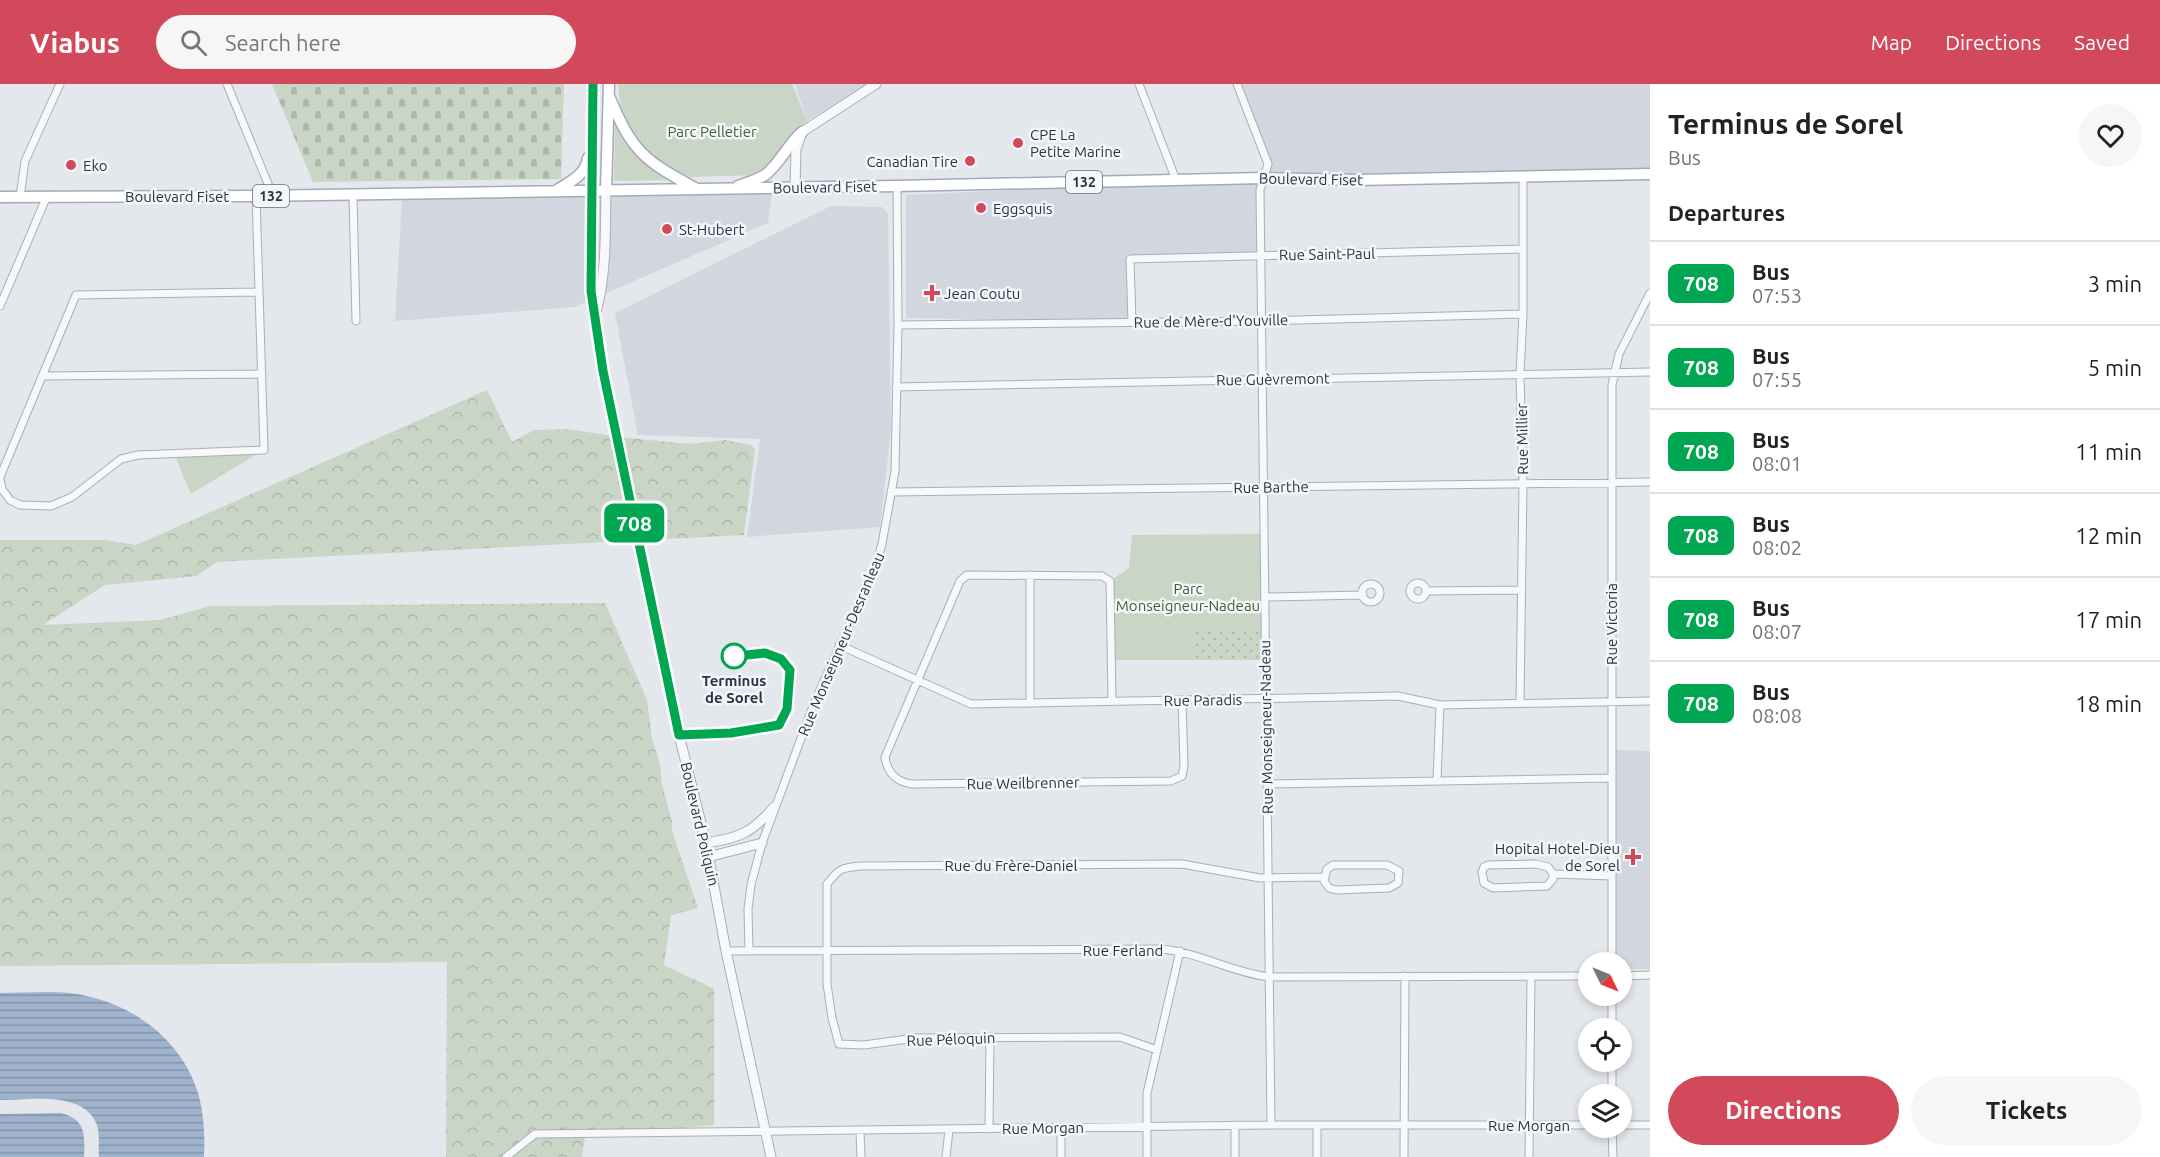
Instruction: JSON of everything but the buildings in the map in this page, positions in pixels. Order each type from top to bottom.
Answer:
[{"type":"main road","name":"Boulevard Poliquin","points":[[592,191],[593,84]]},
{"type":"main road","name":"Boulevard Poliquin","points":[[606,191],[609,84]]},
{"type":"main road","points":[[609,96],[621,125],[645,158],[659,169],[698,190]]},
{"type":"main road","points":[[731,189],[764,176],[773,168],[792,140],[802,132]]},
{"type":"main road","points":[[555,190],[577,178],[586,168],[593,134]]},
{"type":"main road","name":"Boulevard Fiset","points":[[0,197],[353,195],[555,190],[698,190],[1263,177],[1358,180],[1650,174]]},
{"type":"street","points":[[20,196],[25,161],[60,84]]},
{"type":"street","points":[[227,84],[273,196]]},
{"type":"street","points":[[795,187],[796,149],[802,132],[876,84]]},
{"type":"street","points":[[1139,84],[1176,180]]},
{"type":"street","name":"Rue Monseigneur-Nadeau","points":[[1237,84],[1269,164],[1260,190],[1271,1125]]},
{"type":"street","name":"Rue Millier","points":[[1521,703],[1523,484],[1520,375],[1524,249],[1523,176]]},
{"type":"street","name":"Rue Monseigneur-Desranleau","points":[[749,951],[748,909],[751,885],[762,843],[774,807],[839,645],[876,565],[882,544],[895,471],[898,325],[897,186]]},
{"type":"street","name":"Boulevard Poliquin","points":[[592,191],[590,271],[599,348],[640,553],[679,735],[706,843],[726,951],[771,1157]]},
{"type":"street","name":"Boulevard Poliquin","points":[[595,314],[603,288],[606,191]]},
{"type":"street","points":[[353,195],[356,321]]},
{"type":"street","points":[[0,306],[47,196]]},
{"type":"street","points":[[256,196],[264,450],[138,455],[121,459],[72,497],[51,506],[20,505],[10,500],[2,489],[0,478],[76,295],[259,292]]},
{"type":"street","name":"Rue Saint-Paul","points":[[1132,322],[1130,259],[1524,249]]},
{"type":"street","name":"Rue Victoria","points":[[1612,952],[1611,483],[1614,373],[1620,351],[1650,293]]},
{"type":"street","name":"Rue de Mère-d'Youville","points":[[898,325],[1262,321],[1523,315]]},
{"type":"street","name":"Rue Guèvremont","points":[[896,387],[1650,372]]},
{"type":"street","points":[[42,376],[262,374]]},
{"type":"street","name":"Rue Barthe","points":[[892,492],[1650,482]]},
{"type":"street","points":[[917,681],[960,580],[967,574],[1102,576],[1110,581],[1112,701]]},
{"type":"street","points":[[1030,575],[1030,702]]},
{"type":"street","points":[[1426,591],[1522,590]]},
{"type":"street","points":[[1265,597],[1363,595]]},
{"type":"street","name":"Rue Paradis","points":[[839,645],[971,704],[1398,696],[1440,705],[1650,701]]},
{"type":"street","name":"Rue Weilbrenner","points":[[917,681],[885,757],[886,766],[893,776],[903,783],[912,784],[1171,781],[1182,776],[1184,766],[1182,700]]},
{"type":"street","points":[[1437,781],[1440,705]]},
{"type":"street","points":[[1267,784],[1612,778]]},
{"type":"street","points":[[706,843],[738,837],[757,826],[774,807]]},
{"type":"street","points":[[738,837],[762,843]]},
{"type":"street","points":[[708,857],[762,843]]},
{"type":"street","name":"Rue du Frère-Daniel","points":[[826,950],[827,884],[837,871],[844,867],[1182,864],[1268,878],[1324,878]]},
{"type":"street","points":[[1536,864],[1548,867],[1553,874],[1553,879],[1547,886],[1493,888],[1484,883],[1482,872],[1488,865],[1536,864]]},
{"type":"street","points":[[1333,865],[1387,865],[1399,871],[1400,877],[1398,883],[1389,888],[1336,890],[1327,886],[1324,878],[1327,869],[1333,865]]},
{"type":"street","points":[[1553,874],[1611,876]]},
{"type":"street","name":"Rue Ferland","points":[[726,951],[1159,949],[1180,951],[1252,975],[1270,977],[1578,976]]},
{"type":"street","name":"Rue Péloquin","points":[[826,950],[828,991],[839,1044],[855,1046],[915,1038],[1120,1037],[1157,1050]]},
{"type":"street","points":[[1147,1157],[1147,1094],[1180,951]]},
{"type":"street","points":[[1632,976],[1650,975]]},
{"type":"street","points":[[1404,1157],[1405,976]]},
{"type":"street","points":[[1529,1157],[1531,976]]},
{"type":"street","points":[[989,1129],[990,1037]]},
{"type":"street","points":[[1235,1125],[1235,1157]]},
{"type":"street","name":"Rue Morgan","points":[[506,1157],[535,1134],[1235,1125],[1578,1125]]},
{"type":"street","points":[[1317,1125],[1317,1157]]},
{"type":"street","points":[[1632,1125],[1650,1125]]},
{"type":"street","points":[[1061,1128],[1061,1157]]},
{"type":"street","points":[[946,1157],[949,1130]]},
{"type":"street","points":[[860,1131],[861,1157]]},
{"type":"street","points":[[1612,1138],[1613,1157]]},
{"type":"shaded area","points":[[795,84],[867,84],[807,121]]},
{"type":"shaded area","points":[[1237,84],[1650,84],[1650,173],[1263,178],[1268,164]]},
{"type":"shaded area","points":[[1263,178],[1261,256],[1131,259],[1132,322],[906,318],[906,195]]},
{"type":"shaded area","points":[[772,192],[768,223],[574,307],[395,321],[402,199]]},
{"type":"shaded area","points":[[831,206],[882,207],[888,214],[891,430],[880,527],[747,537],[760,439],[638,435],[615,313]]},
{"type":"shaded area","name":"Hopital Hotel-Dieu de Sorel","points":[[1616,750],[1650,751],[1650,969],[1632,969],[1632,952],[1616,952]]},
{"type":"green space","points":[[272,84],[564,84],[561,179],[313,182]]},
{"type":"green space","name":"Parc Pelletier","points":[[618,84],[792,84],[807,121],[759,175],[691,177],[666,171],[646,156],[621,117]]},
{"type":"green space","points":[[615,120],[675,180],[614,181]]},
{"type":"green space","points":[[487,390],[512,442],[534,430],[566,429],[691,444],[725,440],[751,445],[755,449],[744,535],[217,562],[197,576],[105,585],[43,625],[160,620],[210,606],[605,603],[647,700],[652,738],[660,765],[672,831],[698,908],[671,915],[664,965],[714,989],[714,1125],[585,1137],[582,1157],[446,1157],[447,962],[0,966],[0,540],[106,540],[136,545]]},
{"type":"green space","points":[[264,450],[191,494],[174,454]]},
{"type":"green space","name":"Parc Monseigneur-Nadeau","points":[[1264,534],[1265,660],[1111,660],[1110,581],[1129,568],[1132,535]]},
{"type":"green space","points":[[1196,631],[1258,631],[1258,660],[1195,660]]},
{"type":"water","points":[[58,992],[91,997],[126,1010],[157,1031],[182,1059],[198,1093],[204,1125],[204,1157],[99,1157],[97,1125],[90,1114],[80,1106],[54,1099],[0,1100],[0,993]]},
{"type":"water","points":[[61,1113],[75,1119],[80,1124],[84,1135],[84,1157],[0,1157],[0,1114]]},
{"type":"bus line","name":"708","points":[[593,84],[591,291],[603,371],[679,735],[731,733],[779,725],[787,709],[790,670],[781,659],[765,653],[728,657]]},
{"type":"place","name":"CPE La Petite Marine","points":[[1018,143]]},
{"type":"place","name":"Canadian Tire","points":[[970,161]]},
{"type":"place","name":"Eko","points":[[71,165]]},
{"type":"place","name":"Eggsquis","points":[[981,208]]},
{"type":"place","name":"St-Hubert","points":[[667,229]]},
{"type":"place","name":"Jean Coutu","points":[[932,293]]},
{"type":"place","name":"Terminus de Sorel","points":[[734,656]]},
{"type":"place","name":"Hopital Hotel-Dieu de Sorel","points":[[1633,857]]}]
